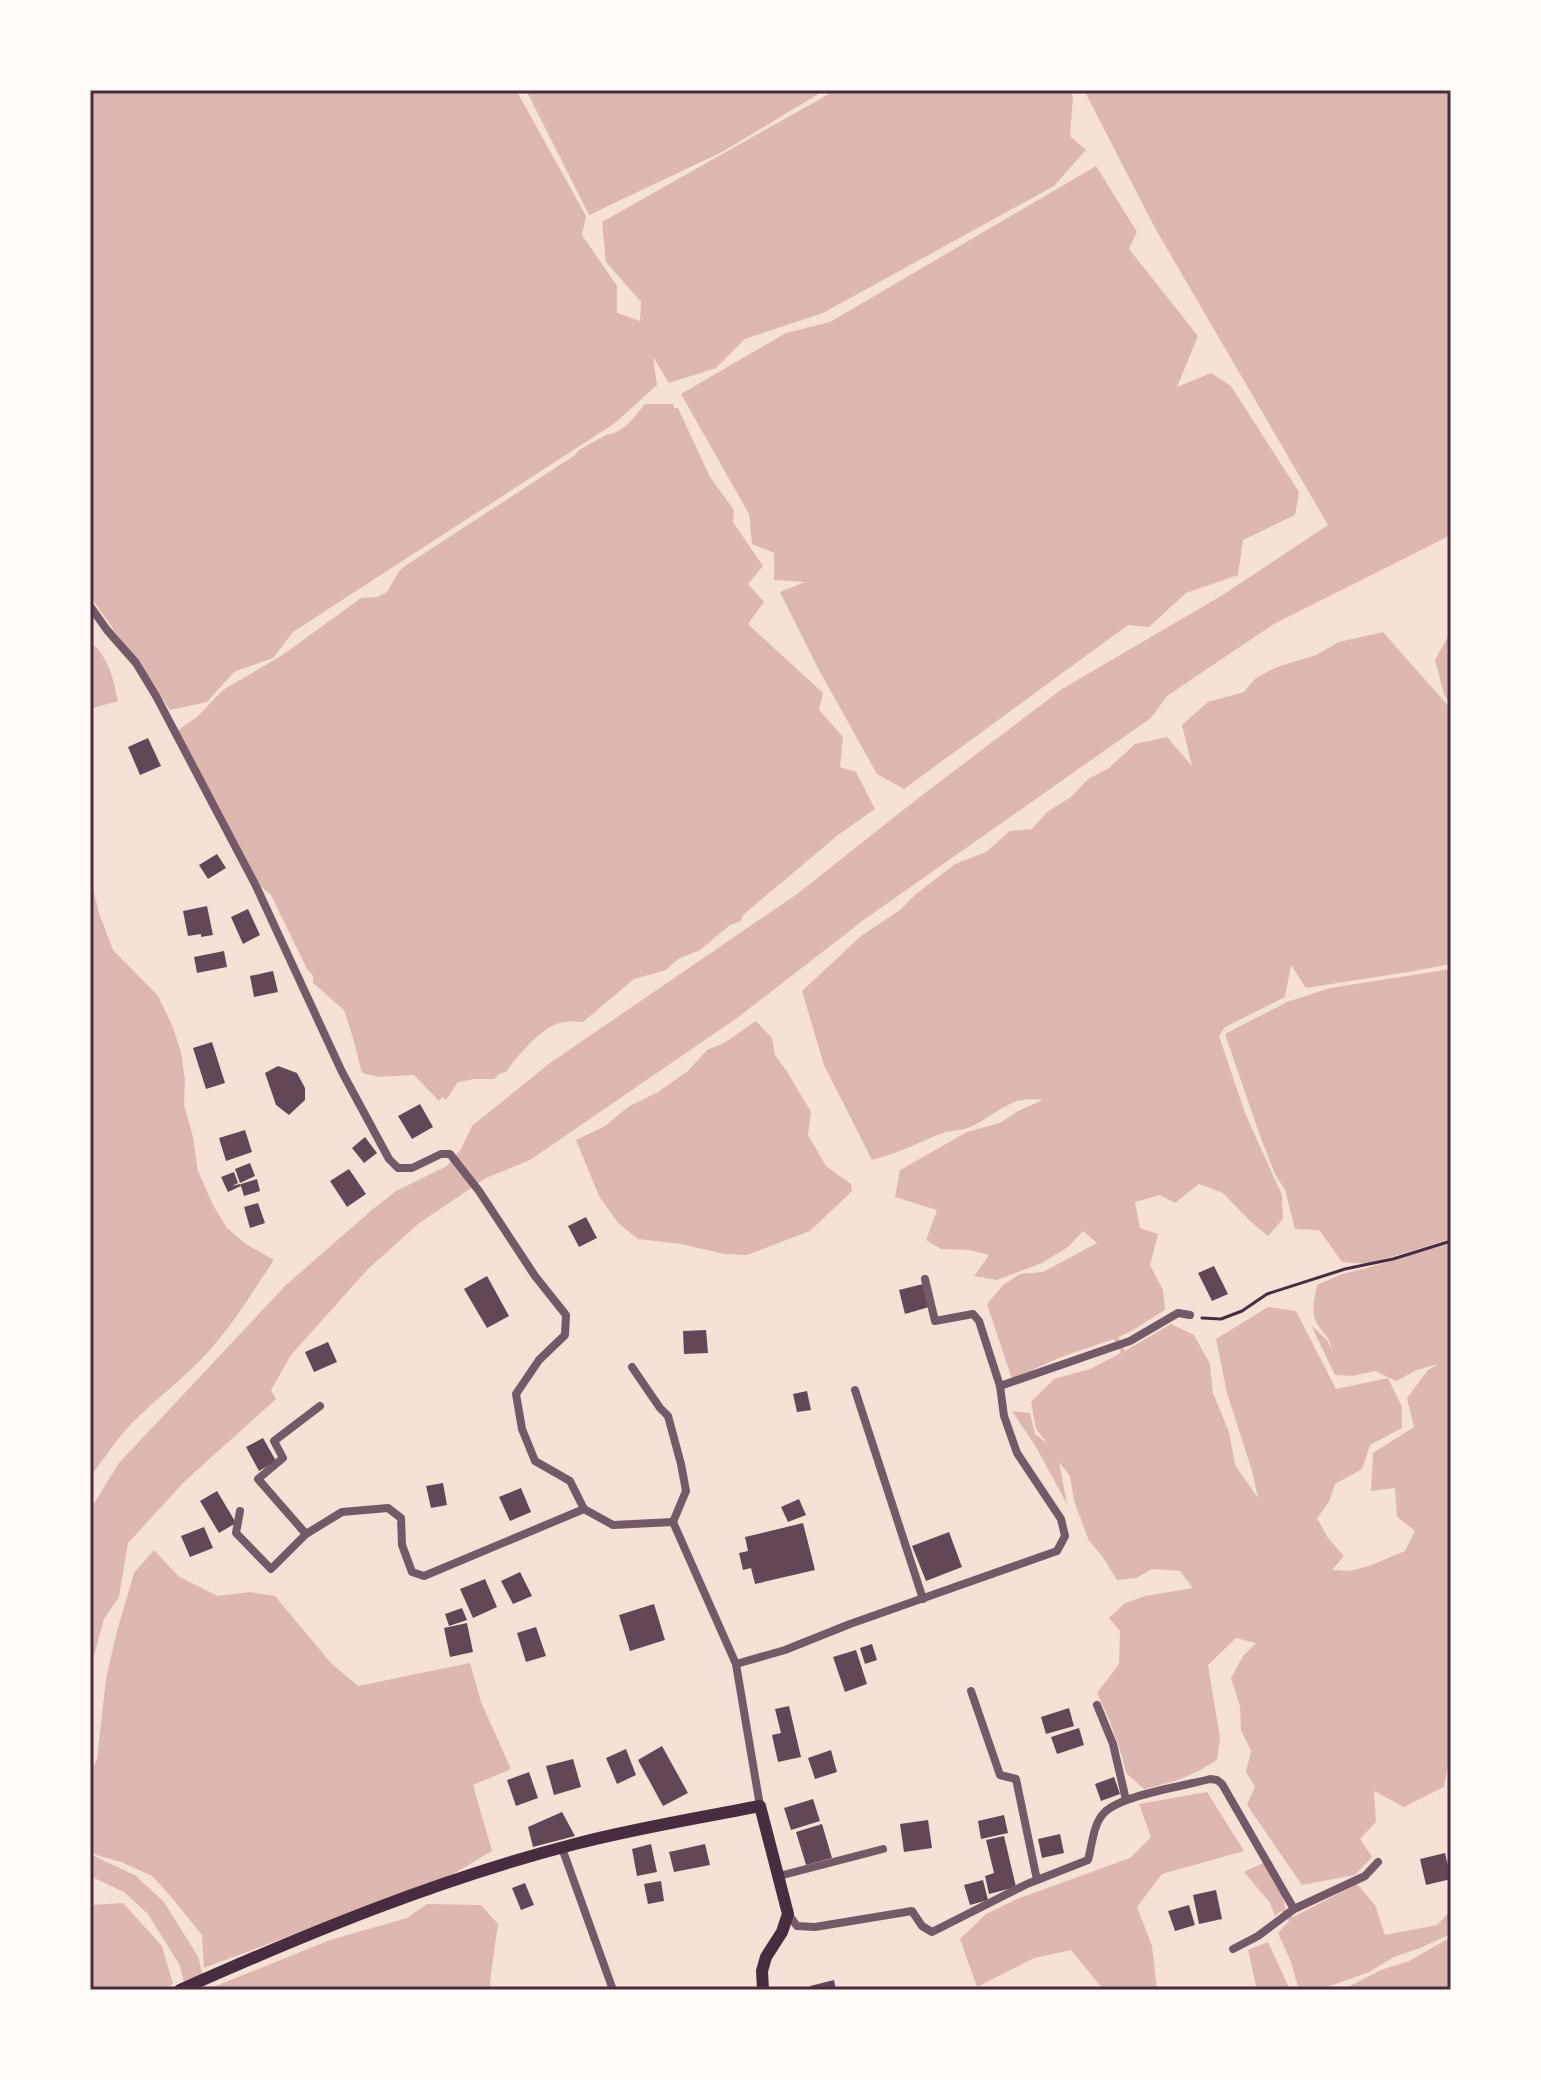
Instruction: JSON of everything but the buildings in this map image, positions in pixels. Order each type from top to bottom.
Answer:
[{"type":"main road","points":[[180,1990],[420,1890],[562,1848],[760,1806],[788,1914],[782,1932],[766,1957],[762,1971],[763,1990]]},
{"type":"street","points":[[90,606],[136,663],[156,696],[256,886],[342,1072],[389,1159],[398,1168],[412,1168],[441,1154],[450,1154],[566,1315],[565,1335],[539,1360],[516,1394],[522,1429],[535,1461],[570,1481],[584,1509],[613,1525],[673,1522]]},
{"type":"street","points":[[736,1664],[785,1650],[1057,1551],[1065,1536],[1061,1519],[1017,1453],[979,1321],[973,1314],[935,1321],[925,1279]]},
{"type":"street","points":[[1000,1386],[1120,1345],[1178,1313],[1190,1315]]},
{"type":"street","points":[[632,1367],[668,1416],[686,1491],[673,1522],[736,1664],[760,1806]]},
{"type":"street","points":[[855,1390],[923,1599]]},
{"type":"street","points":[[306,1534],[258,1479],[283,1458],[274,1441],[320,1406]]},
{"type":"street","points":[[240,1511],[236,1533],[271,1569],[306,1534],[342,1512],[388,1508],[401,1518],[402,1545],[412,1572],[424,1576],[584,1509]]},
{"type":"street","points":[[971,1691],[1000,1775],[1016,1779],[1037,1880]]},
{"type":"street","points":[[1097,1705],[1113,1744],[1126,1800]]},
{"type":"street","points":[[788,1914],[797,1926],[815,1927],[912,1911],[922,1926],[932,1932],[1037,1880],[1088,1860],[1096,1829],[1104,1813],[1126,1800],[1210,1779],[1222,1784],[1289,1912]]},
{"type":"street","points":[[562,1848],[613,1990]]},
{"type":"street","points":[[779,1876],[883,1849]]},
{"type":"street","points":[[1233,1949],[1258,1936],[1289,1912],[1365,1876],[1378,1862]]},
{"type":"path","points":[[1190,1315],[1221,1319],[1242,1311],[1267,1294],[1345,1269],[1393,1259],[1451,1241]]},
{"type":"shaded area","points":[[90,90],[516,90],[586,216],[582,235],[617,286],[617,313],[640,321],[641,302],[606,262],[602,222],[836,90],[1070,90],[1073,96],[1070,136],[1086,150],[1054,186],[823,313],[745,339],[716,368],[669,383],[653,357],[657,385],[615,423],[293,632],[273,658],[234,672],[207,702],[170,710],[90,596]]},
{"type":"shaded area","points":[[526,90],[825,90],[722,152],[589,215]]},
{"type":"shaded area","points":[[1084,90],[1451,90],[1451,535],[1274,624],[1167,696],[1151,718],[865,919],[737,1018],[530,1160],[486,1178],[418,1224],[368,1269],[291,1355],[271,1390],[276,1399],[185,1481],[128,1543],[119,1597],[104,1619],[90,1670],[90,1510],[119,1463],[286,1285],[396,1191],[447,1166],[461,1149],[472,1126],[550,1063],[797,894],[1062,689],[1221,596],[1328,525],[1155,228]]},
{"type":"shaded area","points":[[1096,166],[1137,232],[1129,249],[1198,336],[1177,387],[1211,373],[1231,386],[1299,492],[1295,515],[1243,540],[1238,575],[1186,593],[1149,627],[1128,625],[904,789],[877,774],[780,592],[805,582],[774,580],[774,553],[752,544],[749,514],[681,394],[786,333],[830,322]]},
{"type":"shaded area","points":[[645,404],[673,404],[674,408],[678,408],[710,477],[734,510],[733,522],[763,566],[748,584],[764,602],[748,624],[823,693],[819,710],[843,737],[840,767],[856,772],[875,809],[838,835],[743,915],[741,921],[730,925],[700,950],[678,959],[666,970],[634,979],[583,1022],[564,1022],[548,1028],[506,1072],[494,1079],[458,1082],[446,1100],[442,1097],[439,1101],[414,1075],[379,1077],[362,1073],[344,1010],[313,983],[313,976],[271,895],[257,883],[177,731],[198,716],[223,690],[281,656],[361,598],[377,597],[387,592],[399,571],[408,564],[579,450],[624,428]]},
{"type":"shaded area","points":[[1451,631],[1451,706],[1444,694],[1435,660]]},
{"type":"shaded area","points":[[1383,632],[1451,709],[1451,964],[1306,988],[1291,965],[1285,997],[1225,1027],[1219,1036],[1245,1113],[1282,1195],[1283,1219],[1268,1236],[1223,1193],[1199,1184],[1175,1203],[1160,1195],[1135,1202],[1140,1228],[1158,1234],[1150,1265],[1163,1290],[1165,1310],[1118,1337],[1125,1351],[1171,1324],[1194,1335],[1210,1364],[1213,1393],[1229,1432],[1235,1465],[1258,1498],[1227,1393],[1216,1339],[1268,1307],[1296,1311],[1336,1389],[1388,1378],[1402,1407],[1402,1428],[1370,1445],[1362,1469],[1335,1484],[1329,1502],[1317,1518],[1328,1538],[1344,1556],[1332,1570],[1350,1571],[1369,1566],[1405,1551],[1415,1531],[1397,1517],[1395,1488],[1371,1491],[1373,1453],[1414,1427],[1407,1398],[1428,1370],[1438,1364],[1396,1381],[1375,1371],[1353,1376],[1335,1375],[1311,1325],[1327,1340],[1332,1351],[1329,1341],[1314,1314],[1317,1285],[1342,1274],[1451,1242],[1451,1761],[1449,1759],[1444,1787],[1404,1807],[1374,1791],[1376,1822],[1360,1839],[1372,1857],[1355,1875],[1302,1885],[1247,1805],[1255,1787],[1246,1772],[1251,1751],[1241,1730],[1240,1706],[1231,1678],[1243,1656],[1256,1643],[1236,1638],[1208,1665],[1220,1738],[1217,1760],[1174,1781],[1144,1789],[1126,1773],[1109,1719],[1097,1693],[1119,1664],[1120,1631],[1109,1618],[1125,1603],[1145,1596],[1193,1588],[1180,1571],[1152,1569],[1136,1578],[1117,1580],[1089,1541],[1074,1501],[1070,1476],[1059,1462],[1067,1504],[1012,1411],[1030,1413],[1035,1434],[1047,1443],[1036,1429],[1031,1402],[1054,1379],[1090,1369],[1121,1353],[1114,1339],[1061,1357],[1012,1379],[987,1304],[1003,1285],[1020,1274],[1043,1272],[1097,1243],[1083,1231],[1068,1247],[1042,1263],[997,1280],[974,1276],[989,1255],[969,1250],[941,1249],[926,1240],[937,1210],[895,1197],[900,1170],[967,1132],[1000,1123],[1043,1100],[1012,1103],[968,1128],[943,1133],[872,1160],[824,1065],[802,991],[861,936],[900,910],[955,864],[986,852],[1010,831],[1032,829],[1047,812],[1071,797],[1088,779],[1109,768],[1135,744],[1167,737],[1192,766],[1182,725],[1208,702],[1244,692],[1256,678],[1277,667],[1316,655],[1339,642]]},
{"type":"shaded area","points":[[90,641],[106,661],[118,701],[90,709]]},
{"type":"shaded area","points":[[90,877],[113,950],[158,996],[172,1025],[181,1052],[185,1080],[184,1105],[198,1171],[213,1205],[227,1228],[246,1244],[274,1260],[209,1351],[132,1423],[90,1477]]},
{"type":"shaded area","points":[[1451,969],[1451,1239],[1368,1264],[1342,1262],[1319,1230],[1295,1229],[1285,1190],[1260,1136],[1225,1034],[1287,1002],[1330,988]]},
{"type":"shaded area","points":[[756,1021],[772,1038],[775,1055],[811,1112],[808,1135],[826,1166],[851,1184],[852,1191],[810,1231],[747,1255],[638,1239],[618,1223],[599,1196],[576,1140],[605,1126],[628,1107],[658,1092],[688,1071],[707,1050],[724,1043]]},
{"type":"shaded area","points":[[154,1550],[178,1576],[218,1596],[250,1592],[275,1596],[331,1663],[358,1686],[470,1663],[481,1702],[511,1769],[473,1785],[492,1851],[448,1877],[204,1968],[202,1935],[152,1876],[90,1850],[90,1774],[97,1759],[106,1679],[134,1573]]},
{"type":"shaded area","points":[[1207,1792],[1244,1851],[1162,1874],[1137,1907],[1152,1946],[1157,1990],[1102,1990],[1071,1950],[1034,1958],[977,1987],[960,1939],[986,1914],[1017,1899],[1130,1858],[1151,1837],[1139,1804]]},
{"type":"shaded area","points":[[1263,1863],[1283,1897],[1285,1908],[1293,1917],[1357,1884],[1375,1905],[1385,1935],[1437,1925],[1451,1910],[1451,1934],[1394,1957],[1369,1972],[1319,1990],[1299,1990],[1278,1933],[1289,1921],[1281,1911],[1275,1916],[1270,1903],[1244,1872]]},
{"type":"shaded area","points":[[123,1903],[162,1946],[173,1984],[162,1990],[90,1990],[90,1905]]},
{"type":"shaded area","points":[[427,1904],[481,1905],[498,1924],[491,1990],[206,1990],[330,1940],[407,1918]]},
{"type":"shaded area","points":[[1451,1937],[1451,1990],[1342,1990],[1381,1970],[1409,1961]]},
{"type":"shaded area","points":[[1268,1942],[1290,1990],[1257,1990],[1248,1950]]},
{"type":"waterway","points":[[90,1865],[130,1884],[156,1908],[189,1961],[196,1990]]}]
